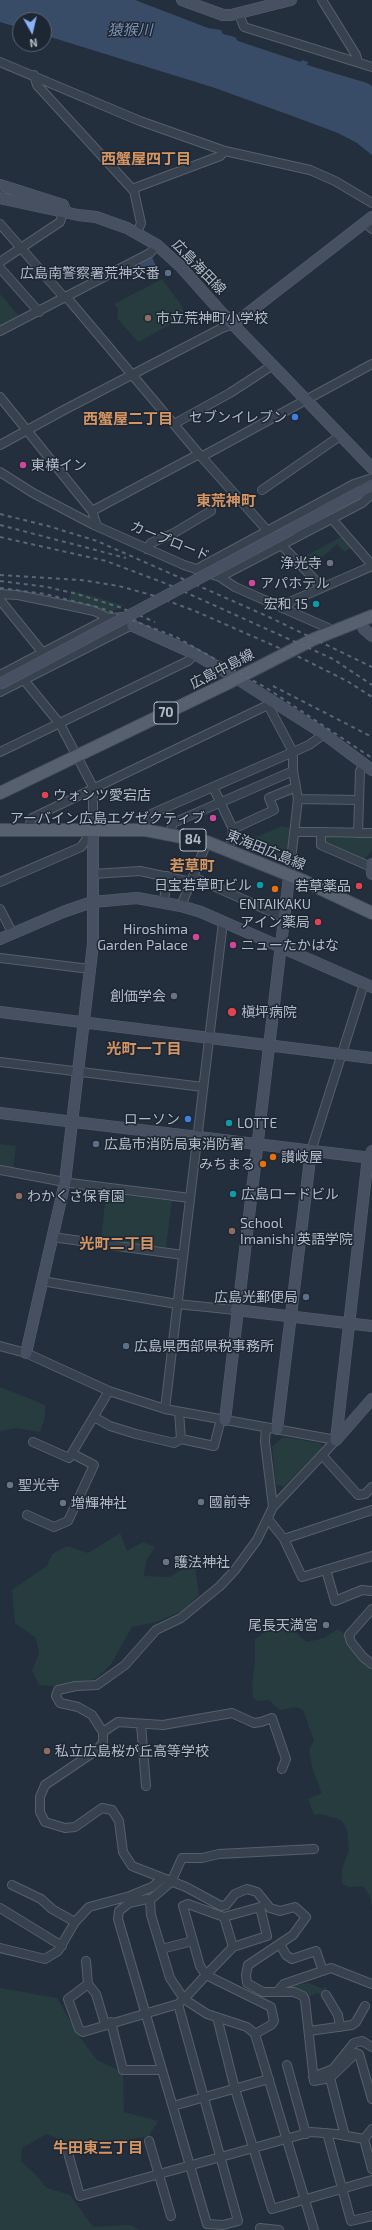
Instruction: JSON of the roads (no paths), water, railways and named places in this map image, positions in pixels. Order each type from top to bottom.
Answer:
[{"type":"main road","name":"広島中島線","points":[[0,792],[330,632],[372,616]]},
{"type":"main road","name":"東海田広島線","points":[[0,830],[145,830],[207,842],[288,877],[304,881],[372,914]]},
{"type":"street","points":[[182,0],[223,15],[239,14],[276,2],[291,0]]},
{"type":"street","points":[[322,0],[356,55],[358,62]]},
{"type":"street","points":[[239,14],[244,27],[372,67]]},
{"type":"street","points":[[0,62],[34,75],[140,121],[225,151],[310,170],[335,181],[372,203]]},
{"type":"street","points":[[34,75],[41,90],[132,189],[141,223],[137,233]]},
{"type":"street","points":[[132,189],[220,156],[225,151]]},
{"type":"street","name":"広島海田線","points":[[0,185],[78,215],[87,214],[117,224],[137,233],[157,245],[180,266],[222,313],[372,468]]},
{"type":"street","name":"広島海田線","points":[[0,198],[65,209]]},
{"type":"street","points":[[0,262],[60,222],[65,209]]},
{"type":"street","points":[[0,224],[66,297],[268,532],[316,581],[320,589]]},
{"type":"street","points":[[0,445],[222,328],[234,324],[372,225]]},
{"type":"street","points":[[0,331],[150,253],[157,245]]},
{"type":"street","points":[[0,268],[38,312]]},
{"type":"street","points":[[92,511],[306,401],[372,364]]},
{"type":"street","points":[[174,424],[230,394],[273,365]]},
{"type":"street","points":[[0,397],[92,511],[94,525]]},
{"type":"street","points":[[262,490],[312,457],[340,436]]},
{"type":"street","name":"カープロード","points":[[0,472],[33,493],[94,525],[184,565],[220,577],[235,587],[327,628],[330,632]]},
{"type":"street","points":[[197,569],[268,532],[354,484],[372,478]]},
{"type":"street","points":[[0,684],[372,485]]},
{"type":"street","points":[[220,577],[362,503],[372,494]]},
{"type":"street","points":[[147,549],[151,543],[180,530],[211,511]]},
{"type":"street","points":[[284,609],[292,601],[372,566],[332,519]]},
{"type":"street","points":[[0,594],[18,595],[71,606],[109,618]]},
{"type":"street","points":[[0,600],[43,653]]},
{"type":"street","points":[[0,675],[109,618],[117,616],[129,619],[131,626]]},
{"type":"street","points":[[360,621],[364,630],[372,636]]},
{"type":"street","points":[[131,626],[195,654],[236,678],[270,702],[324,734],[368,767],[360,771],[358,832]]},
{"type":"street","points":[[0,692],[131,626]]},
{"type":"street","points":[[0,752],[188,661],[195,654]]},
{"type":"street","points":[[24,680],[60,724],[78,755],[93,787],[93,944],[84,1024],[77,1071],[65,1182],[26,1353]]},
{"type":"street","points":[[94,1417],[110,1426],[136,1434],[174,1443],[181,1439],[214,1446],[223,1420],[285,918],[288,877],[295,832],[298,799],[293,771],[293,752],[270,702]]},
{"type":"street","points":[[28,829],[32,818],[270,702]]},
{"type":"street","points":[[145,830],[147,821],[151,814],[309,745],[324,734]]},
{"type":"street","points":[[170,835],[173,823],[293,771]]},
{"type":"street","points":[[213,787],[233,829],[232,839],[228,850]]},
{"type":"street","points":[[233,829],[274,810],[269,798],[296,787]]},
{"type":"street","points":[[298,799],[359,800]]},
{"type":"street","points":[[0,882],[81,847],[93,830]]},
{"type":"street","points":[[295,832],[372,833]]},
{"type":"street","points":[[320,832],[321,845],[372,868]]},
{"type":"street","points":[[181,906],[207,842]]},
{"type":"street","points":[[93,874],[140,871],[192,879],[285,918]]},
{"type":"street","points":[[164,902],[167,876]]},
{"type":"street","points":[[0,939],[63,912],[92,902],[137,898],[181,906],[223,922],[368,986],[341,1055],[311,1151],[290,1316],[272,1428],[265,1442],[273,1507]]},
{"type":"street","points":[[0,908],[12,934]]},
{"type":"street","points":[[165,1409],[223,922]]},
{"type":"street","points":[[0,958],[90,969]]},
{"type":"street","points":[[0,1012],[84,1024],[372,1058]]},
{"type":"street","points":[[0,1062],[204,1087]]},
{"type":"street","points":[[0,1113],[197,1138],[311,1151],[371,1156],[348,1323],[336,1440]]},
{"type":"street","points":[[0,1170],[65,1182],[190,1198]]},
{"type":"street","points":[[52,1237],[183,1255]]},
{"type":"street","points":[[42,1281],[177,1304],[372,1326]]},
{"type":"street","points":[[0,1346],[26,1353],[109,1391],[165,1409],[336,1440]]},
{"type":"street","points":[[33,1442],[69,1458],[73,1454],[109,1391]]},
{"type":"street","points":[[372,1399],[273,1507],[257,1540],[235,1570],[220,1586],[182,1618],[156,1630],[125,1665],[98,1686],[76,1686],[58,1690],[56,1696],[60,1703],[86,1710],[92,1715],[103,1732],[103,1742],[97,1750],[45,1785],[40,1797],[40,1812],[45,1822],[65,1828],[75,1827],[102,1808],[112,1810],[119,1821],[123,1852],[132,1866],[186,1887],[220,1906],[226,1905],[235,1894],[247,1889],[257,1892],[270,1908],[280,1911],[295,1907],[306,1917],[293,1935],[248,1965],[246,1975],[247,1983],[263,1992],[294,1992],[303,1996],[305,2000],[314,2081],[330,2078],[356,2053],[359,2054],[372,2099]]},
{"type":"street","points":[[179,1412],[181,1439]]},
{"type":"street","points":[[27,1516],[54,1527],[68,1521],[94,1465],[73,1454]]},
{"type":"street","points":[[322,1455],[358,1495],[365,1494],[372,1487]]},
{"type":"street","points":[[284,1539],[372,1510]]},
{"type":"street","points":[[268,1518],[284,1539],[302,1577],[372,1556]]},
{"type":"street","points":[[326,1570],[335,1601],[362,1590],[372,1590]]},
{"type":"street","points":[[372,1609],[349,1635],[351,1642],[363,1657],[372,1664]]},
{"type":"street","points":[[103,1732],[118,1722],[164,1725],[232,1713],[254,1723],[272,1718],[286,1759],[282,1769]]},
{"type":"street","points":[[141,1724],[146,1786]]},
{"type":"street","points":[[150,1900],[151,1915],[170,1978],[181,2002],[204,2097],[238,2221],[224,2225],[207,2224],[118,1919],[119,1911],[129,1903],[147,1899],[150,1900],[171,1882],[182,1858],[202,1858],[219,1854],[314,1848]]},
{"type":"street","points":[[0,1948],[45,1959],[58,1951],[75,1922],[89,1907],[130,1896],[152,1887],[163,1878]]},
{"type":"street","points":[[12,1885],[41,1899],[52,1909],[75,1922]]},
{"type":"street","points":[[88,1984],[68,1999],[79,2029],[83,2032],[108,2023],[181,2002],[206,1975],[233,1947],[267,1936],[260,1907],[224,1917],[188,1904],[183,1906],[200,1966],[206,1975],[271,2007],[274,2021],[271,2025],[255,2034]]},
{"type":"street","points":[[0,1908],[62,1946]]},
{"type":"street","points":[[224,1917],[233,1947]]},
{"type":"street","points":[[161,1949],[193,1941]]},
{"type":"street","points":[[280,1944],[286,1955],[292,1959],[316,1951],[323,1971]]},
{"type":"street","points":[[86,1961],[88,1984],[96,1994],[108,2023],[123,2070],[162,2070]]},
{"type":"street","points":[[277,1992],[284,1984],[331,1968],[372,1984]]},
{"type":"street","points":[[326,1995],[338,2016],[340,2027]]},
{"type":"street","points":[[181,2002],[207,2014],[247,2027],[255,2034],[314,2230]]},
{"type":"street","points":[[309,2031],[352,2025],[356,2022],[366,2006]]},
{"type":"street","points":[[217,2017],[252,2149],[272,2209],[372,2180]]},
{"type":"street","points":[[314,2077],[333,2069],[354,2043],[362,2041],[372,2047]]},
{"type":"street","points":[[287,2065],[306,2134]]},
{"type":"street","points":[[330,2078],[345,2136]]},
{"type":"street","points":[[173,2106],[269,2079]]},
{"type":"street","points":[[364,2139],[372,2129]]},
{"type":"street","points":[[67,2149],[80,2196],[306,2134],[327,2134],[364,2139]]},
{"type":"street","points":[[327,2134],[351,2221],[372,2216]]},
{"type":"street","points":[[364,2139],[372,2169]]},
{"type":"street","points":[[149,2141],[171,2216]]},
{"type":"street","points":[[260,2228],[279,2230]]},
{"type":"water","name":"猿猴川","points":[[0,0],[135,0],[208,28],[221,30],[223,34],[235,37],[238,41],[301,62],[302,60],[308,62],[307,65],[367,83],[372,86],[372,155],[357,143],[338,133],[295,117],[215,88],[52,37],[52,12],[12,12],[12,26],[0,22]]},
{"type":"water","points":[[152,257],[156,266],[134,278],[129,268]]},
{"type":"railway","points":[[0,514],[48,526],[97,541],[269,617],[372,667]]},
{"type":"railway","points":[[0,525],[126,558]]},
{"type":"railway","points":[[0,537],[106,561],[167,584],[333,659],[372,685]]},
{"type":"railway","points":[[0,575],[81,580],[119,586],[155,596],[195,611],[293,654],[347,681],[372,697]]},
{"type":"railway","points":[[0,581],[47,587],[77,594],[119,607],[155,622]]},
{"type":"railway","points":[[0,588],[45,594],[101,608],[176,637],[268,689],[372,758]]},
{"type":"railway","points":[[273,686],[372,737]]},
{"type":"place","name":"広島南警察署荒神交番","points":[[168,273]]},
{"type":"place","name":"市立荒神町小学校","points":[[148,318]]},
{"type":"place","name":"セブンイレブン","points":[[295,417]]},
{"type":"place","name":"東横イン","points":[[23,465]]},
{"type":"place","name":"浄光寺","points":[[330,563]]},
{"type":"place","name":"アパホテル","points":[[252,583]]},
{"type":"place","name":"宏和 15","points":[[316,604]]},
{"type":"place","name":"ウォンツ愛宕店","points":[[45,795]]},
{"type":"place","name":"アーバイン広島エグゼクティブ","points":[[213,818]]},
{"type":"place","name":"日宝若草町ビル","points":[[260,885]]},
{"type":"place","name":"若草薬品","points":[[359,886]]},
{"type":"place","name":"ENTAIKAKU","points":[[275,889]]},
{"type":"place","name":"アイン薬局","points":[[318,922]]},
{"type":"place","name":"Hiroshima Garden Palace","points":[[196,937]]},
{"type":"place","name":"ニューたかはな","points":[[233,945]]},
{"type":"place","name":"創価学会","points":[[174,996]]},
{"type":"place","name":"槇坪病院","points":[[232,1012]]},
{"type":"place","name":"ローソン","points":[[188,1119]]},
{"type":"place","name":"LOTTE","points":[[229,1123]]},
{"type":"place","name":"広島市消防局東消防署","points":[[96,1144]]},
{"type":"place","name":"讃岐屋","points":[[273,1157]]},
{"type":"place","name":"みちまる","points":[[263,1164]]},
{"type":"place","name":"広島ロードビル","points":[[233,1194]]},
{"type":"place","name":"わかくさ保育園","points":[[19,1196]]},
{"type":"place","name":"School Imanishi 英語学院","points":[[232,1231]]},
{"type":"place","name":"広島光郵便局","points":[[306,1297]]},
{"type":"place","name":"広島県西部県税事務所","points":[[126,1346]]},
{"type":"place","name":"聖光寺","points":[[10,1485]]},
{"type":"place","name":"國前寺","points":[[201,1502]]},
{"type":"place","name":"増輝神社","points":[[63,1503]]},
{"type":"place","name":"護法神社","points":[[166,1562]]},
{"type":"place","name":"尾長天満宮","points":[[326,1625]]},
{"type":"place","name":"私立広島桜が丘高等学校","points":[[47,1751]]},
{"type":"district","name":"西蟹屋四丁目","points":[[146,159]]},
{"type":"district","name":"西蟹屋二丁目","points":[[128,419]]},
{"type":"district","name":"東荒神町","points":[[226,501]]},
{"type":"district","name":"若草町","points":[[192,866]]},
{"type":"district","name":"光町一丁目","points":[[144,1049]]},
{"type":"district","name":"光町二丁目","points":[[117,1244]]},
{"type":"district","name":"牛田東三丁目","points":[[98,2148]]}]
